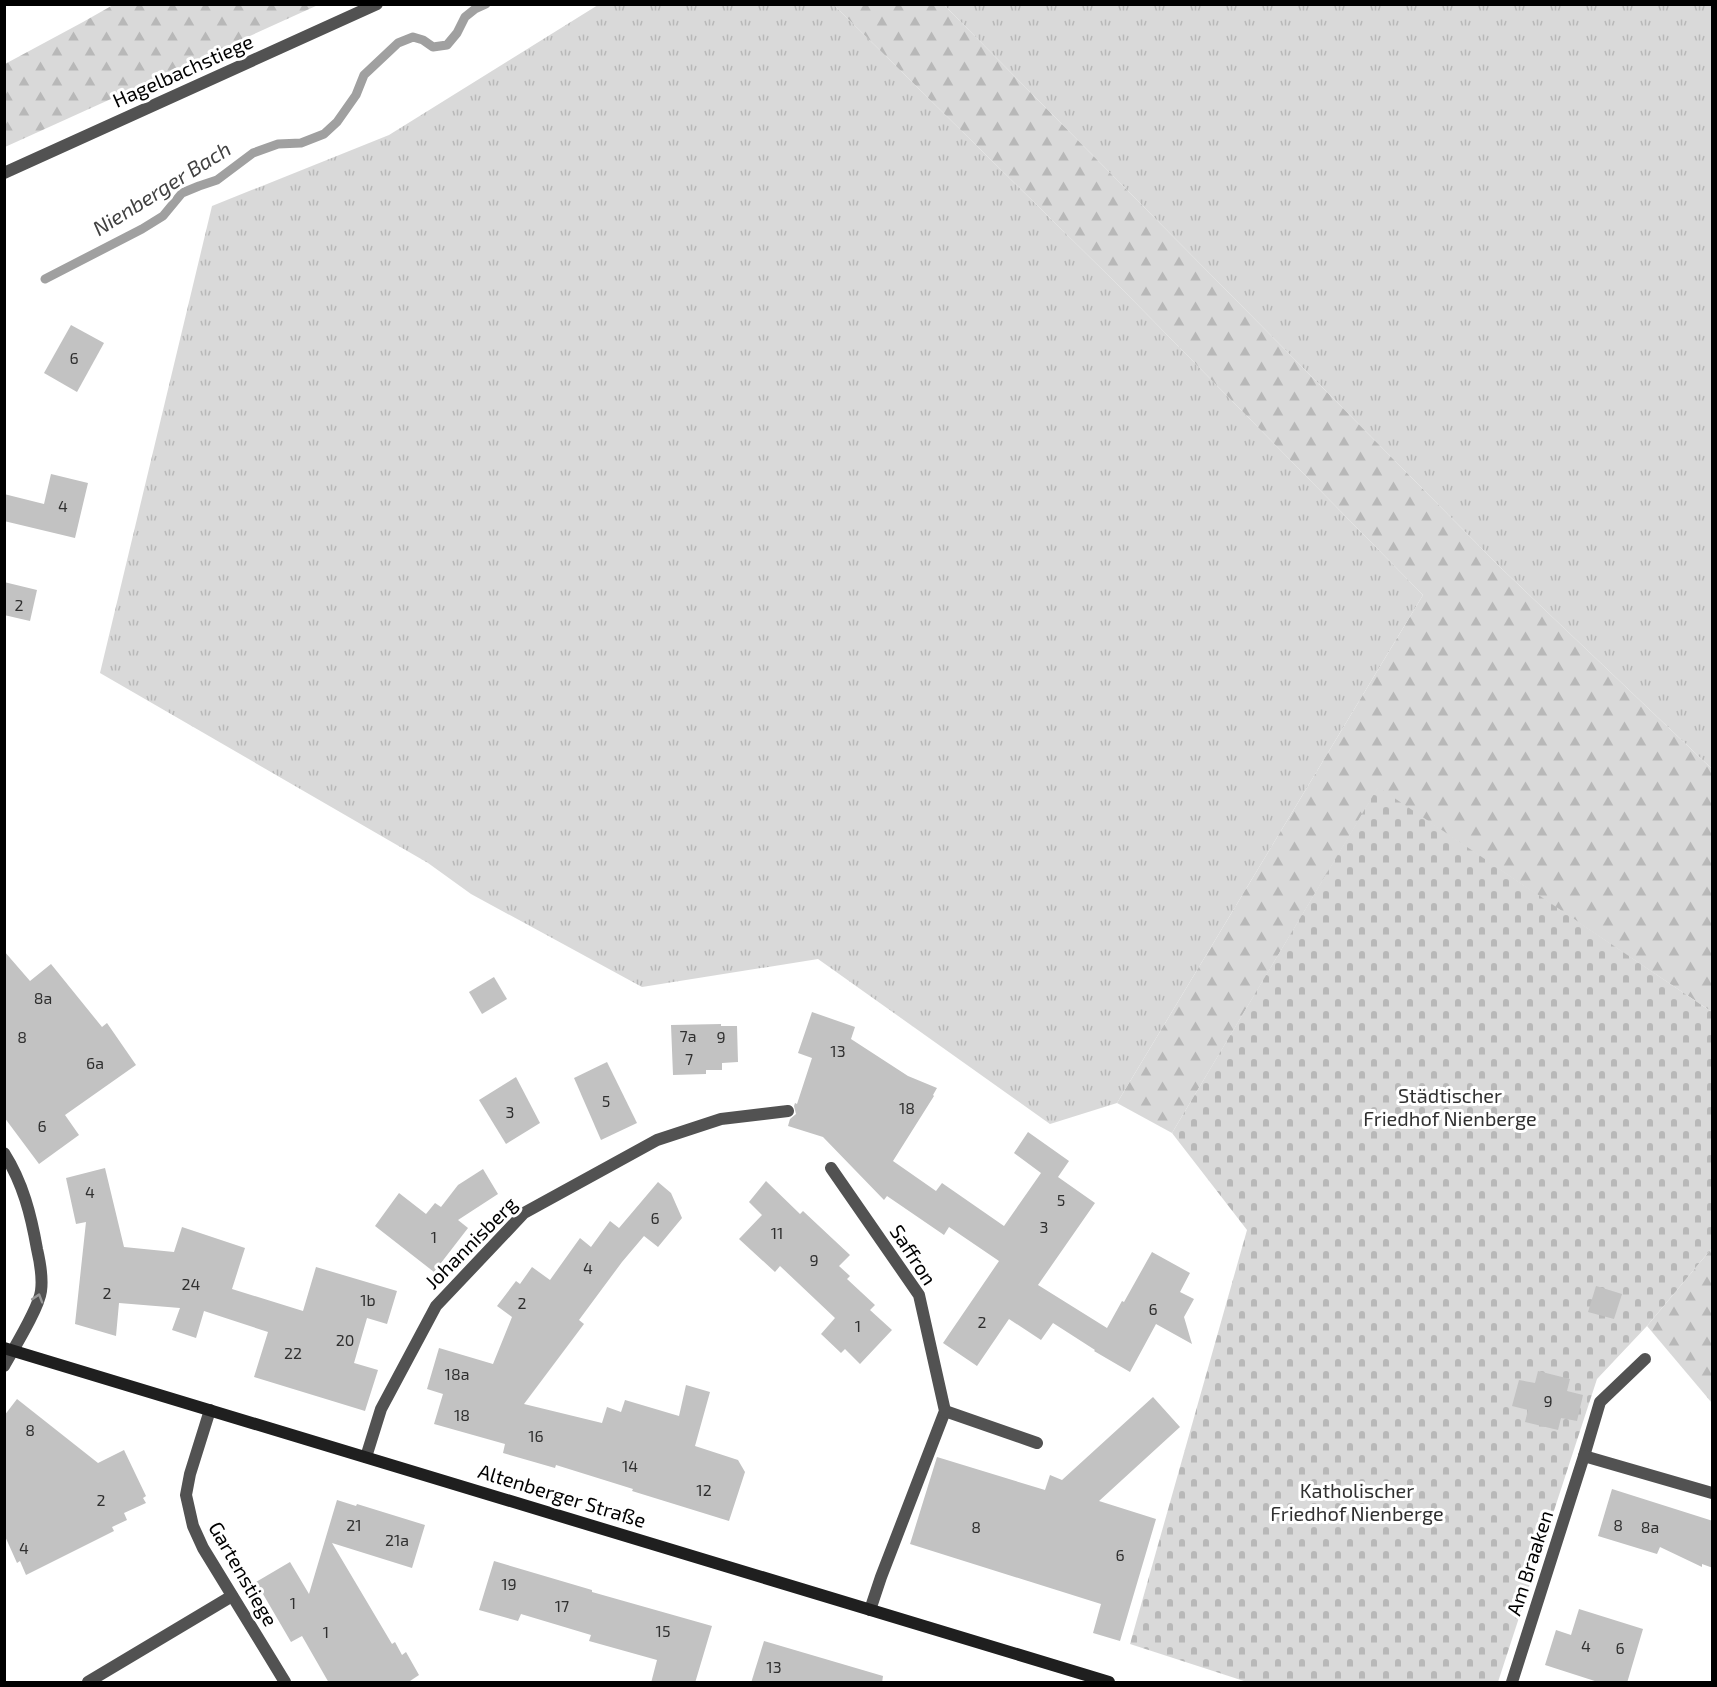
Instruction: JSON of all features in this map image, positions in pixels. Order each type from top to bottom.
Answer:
[{"type":"main road","name":"Altenberger Straße","points":[[8,1349],[1109,1683]]},
{"type":"street","name":"Hagelbachstiege","points":[[4,173],[377,4]]},
{"type":"street","name":"Johannisberg","points":[[366,1457],[381,1409],[436,1306],[524,1213],[657,1140],[721,1119],[788,1111]]},
{"type":"street","points":[[4,1153],[26,1196],[41,1268],[41,1292],[36,1307],[8,1349],[4,1366]]},
{"type":"street","name":"Saffron","points":[[831,1168],[919,1295],[945,1411]]},
{"type":"street","name":"Am Braaken","points":[[1512,1683],[1600,1402],[1645,1359]]},
{"type":"street","name":"Gartenstiege","points":[[210,1410],[190,1474],[186,1495],[188,1511],[198,1539],[285,1683]]},
{"type":"street","points":[[870,1610],[945,1411],[1037,1443]]},
{"type":"street","points":[[1584,1456],[1713,1493]]},
{"type":"street","points":[[88,1683],[232,1596]]},
{"type":"green space","points":[[113,5],[318,5],[5,147],[5,64]]},
{"type":"green space","points":[[598,5],[834,5],[1119,286],[1423,595],[1117,1103],[1050,1124],[818,959],[642,987],[471,894],[428,863],[100,673],[212,206],[389,135]]},
{"type":"green space","points":[[834,5],[944,5],[1502,569],[1712,769],[1712,1012],[1378,788],[1172,1133],[1117,1103],[1423,595],[1119,286]]},
{"type":"green space","points":[[944,5],[1712,5],[1712,769],[1502,569]]},
{"type":"green space","name":"Städtischer Friedhof Nienberge","points":[[1378,787],[1712,1012],[1712,1248],[1647,1326],[1597,1379],[1498,1682],[1247,1682],[1130,1644],[1247,1230],[1172,1133]]},
{"type":"green space","points":[[1712,1248],[1712,1403],[1647,1326]]},
{"type":"building","points":[[71,325],[104,343],[77,392],[44,373]]},
{"type":"building","points":[[51,474],[88,483],[75,538],[4,521],[4,494],[44,504]]},
{"type":"building","points":[[4,582],[37,590],[30,621],[4,615]]},
{"type":"building","points":[[4,951],[30,981],[51,964],[102,1027],[107,1023],[136,1065],[65,1115],[79,1135],[39,1164],[4,1117]]},
{"type":"building","points":[[494,977],[507,999],[482,1014],[469,992]]},
{"type":"building","points":[[812,1012],[855,1027],[851,1039],[908,1076],[937,1088],[893,1161],[936,1191],[942,1183],[1004,1226],[1041,1173],[1014,1153],[1028,1132],[1069,1161],[1058,1177],[1095,1203],[1038,1285],[1107,1328],[1152,1252],[1190,1273],[1180,1292],[1194,1299],[1184,1317],[1192,1344],[1156,1324],[1130,1372],[1053,1323],[1041,1340],[1009,1319],[977,1366],[943,1343],[999,1261],[949,1227],[944,1235],[887,1196],[884,1200],[823,1137],[788,1126],[790,1119],[796,1114],[794,1106],[795,1103],[797,1104],[812,1058],[798,1053]]},
{"type":"building","points":[[721,1024],[721,1026],[737,1026],[738,1062],[722,1063],[722,1070],[706,1070],[706,1074],[673,1075],[671,1025]]},
{"type":"building","points":[[607,1062],[637,1123],[601,1140],[574,1078]]},
{"type":"building","points":[[516,1077],[540,1123],[506,1144],[479,1100]]},
{"type":"building","points":[[105,1168],[124,1247],[174,1252],[182,1227],[245,1248],[232,1289],[303,1311],[316,1267],[397,1291],[387,1324],[367,1318],[354,1363],[378,1370],[365,1411],[254,1377],[268,1332],[204,1311],[196,1338],[172,1330],[180,1308],[119,1303],[116,1336],[75,1324],[86,1222],[76,1224],[66,1178]]},
{"type":"building","points":[[483,1169],[498,1194],[458,1220],[468,1228],[434,1272],[375,1226],[399,1193],[426,1214],[435,1203],[441,1207],[458,1185]]},
{"type":"building","points":[[766,1181],[800,1214],[803,1211],[850,1255],[839,1266],[850,1276],[847,1279],[875,1305],[870,1310],[892,1330],[860,1364],[845,1349],[841,1353],[821,1334],[835,1318],[780,1266],[775,1272],[739,1239],[762,1215],[749,1202]]},
{"type":"building","points":[[658,1182],[671,1193],[682,1218],[658,1247],[644,1236],[579,1320],[584,1324],[524,1404],[602,1423],[607,1407],[621,1412],[625,1400],[679,1416],[686,1385],[710,1392],[695,1446],[738,1460],[745,1472],[729,1521],[556,1465],[555,1468],[503,1453],[505,1444],[434,1424],[443,1394],[427,1389],[439,1348],[493,1364],[512,1317],[497,1306],[516,1281],[520,1284],[532,1267],[550,1280],[580,1238],[591,1247],[610,1221],[619,1228]]},
{"type":"building","points":[[1596,1286],[1622,1294],[1614,1319],[1588,1312]]},
{"type":"building","points":[[1538,1371],[1570,1379],[1567,1391],[1583,1395],[1577,1421],[1561,1418],[1558,1430],[1525,1422],[1528,1410],[1512,1406],[1519,1380],[1535,1383]]},
{"type":"building","points":[[1153,1397],[1180,1427],[1099,1501],[1156,1519],[1120,1641],[1093,1633],[1101,1604],[910,1544],[937,1457],[1045,1490],[1050,1475],[1062,1480]]},
{"type":"building","points":[[17,1399],[98,1463],[124,1450],[146,1496],[143,1498],[146,1503],[124,1513],[127,1520],[112,1527],[114,1531],[26,1575],[20,1561],[17,1563],[4,1534],[4,1416]]},
{"type":"building","points":[[1612,1489],[1713,1521],[1713,1568],[1702,1564],[1702,1567],[1660,1547],[1657,1554],[1598,1536]]},
{"type":"building","points":[[337,1500],[425,1525],[412,1568],[332,1543],[392,1644],[395,1642],[402,1655],[406,1652],[419,1675],[407,1683],[329,1683],[302,1636],[291,1642],[256,1582],[290,1562],[309,1594]]},
{"type":"building","points":[[494,1561],[712,1626],[695,1683],[651,1683],[657,1660],[589,1641],[591,1635],[521,1614],[518,1621],[479,1610]]},
{"type":"building","points":[[1579,1609],[1643,1629],[1627,1683],[1601,1683],[1545,1665],[1556,1630],[1571,1635]]},
{"type":"building","points":[[764,1641],[883,1676],[882,1683],[751,1683]]},
{"type":"waterway","name":"Nienberger Bach","points":[[45,279],[142,229],[163,216],[182,193],[217,180],[253,153],[278,144],[301,143],[324,134],[337,122],[356,95],[364,75],[398,43],[413,37],[433,47],[447,45],[457,33],[465,17],[486,4]]},
{"type":"park label","name":"Katholischer Friedhof Nienberge","points":[[1357,1502]]}]
